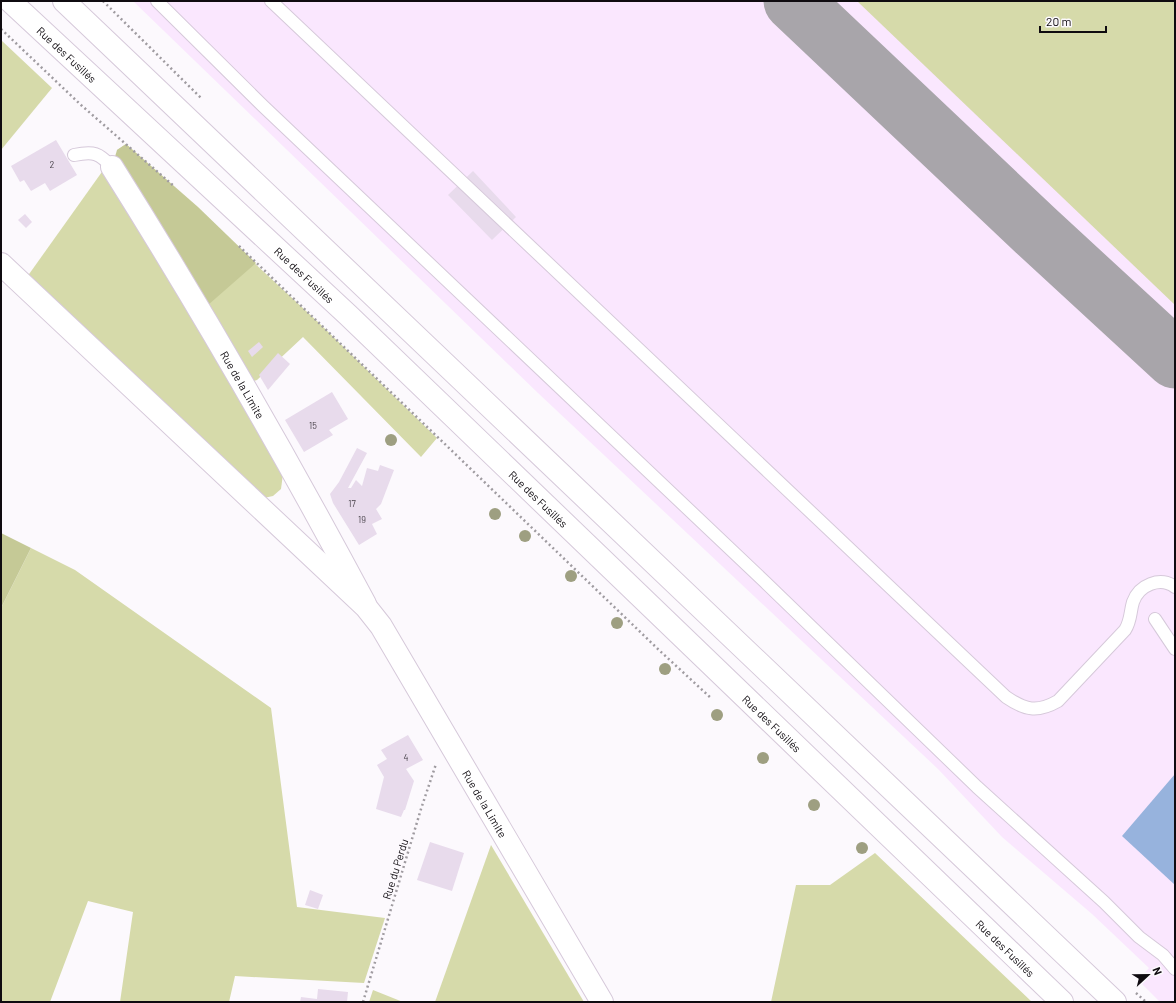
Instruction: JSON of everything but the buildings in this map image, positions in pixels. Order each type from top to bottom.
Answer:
[{"type":"main road","name":"Rue des Fusillés","points":[[10,1],[348,314],[1062,1002]]},
{"type":"main road","points":[[64,1],[1115,1002]]},
{"type":"main road","name":"Rue de la Limite","points":[[112,167],[155,234],[299,479],[366,607]]},
{"type":"main road","name":"Rue de la Limite","points":[[1,264],[366,607],[381,626],[602,1002]]},
{"type":"lane","points":[[158,1],[263,106],[760,577],[977,787],[1104,902],[1139,937],[1163,955],[1175,969]]},
{"type":"lane","points":[[271,1],[1006,697],[1019,706],[1033,709],[1047,707],[1058,701],[1125,630],[1129,624],[1133,602],[1143,588],[1152,583],[1161,581],[1175,587]]},
{"type":"lane","points":[[74,154],[88,152],[101,155],[112,167]]},
{"type":"lane","points":[[1155,619],[1175,649]]},
{"type":"path","points":[[1,29],[81,105],[180,191]]},
{"type":"path","points":[[234,242],[660,652],[717,703]]},
{"type":"path","name":"Rue du Perdu","points":[[363,1002],[421,809],[438,758],[452,746]]},
{"type":"shaded area","points":[[133,1],[1175,1],[1175,1002],[1160,1002],[1138,980],[1149,968],[1092,914],[1002,837],[938,769],[538,393]]},
{"type":"green space","points":[[857,1],[1175,1],[1175,305]]},
{"type":"green space","points":[[1,40],[52,88],[1,150]]},
{"type":"green space","points":[[126,144],[318,322],[437,438],[421,457],[303,337],[257,380],[243,385],[117,150]]},
{"type":"green space","points":[[126,144],[198,207],[256,263],[200,312],[112,167],[117,150]]},
{"type":"green space","points":[[104,169],[283,474],[281,489],[273,496],[259,499],[27,277]]},
{"type":"green space","points":[[1,533],[31,548],[1,608]]},
{"type":"green space","points":[[31,548],[75,570],[271,708],[297,907],[385,918],[364,983],[235,976],[229,1002],[120,1002],[133,912],[88,901],[50,1002],[1,1002],[1,608]]},
{"type":"green space","points":[[491,845],[584,1002],[435,1002]]},
{"type":"green space","points":[[875,853],[1032,1002],[771,1002],[796,885],[830,885]]},
{"type":"green space","points":[[373,990],[403,1002],[369,1002]]},
{"type":"water","points":[[1175,774],[1175,885],[1122,836]]},
{"type":"taxiway","points":[[793,1],[1036,231],[1175,359]]}]
